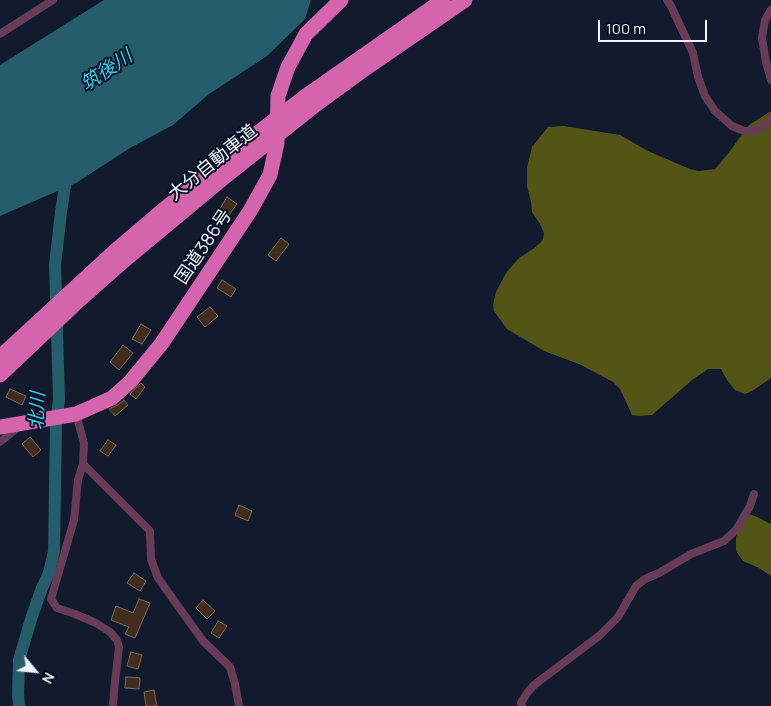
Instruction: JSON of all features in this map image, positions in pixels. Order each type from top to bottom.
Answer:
[{"type":"highway","name":"国道386号","points":[[0,427],[73,414],[112,398],[130,382],[162,343],[250,211],[270,175],[277,143],[278,96],[288,67],[306,34],[341,0]]},
{"type":"highway","name":"大分自動車道","points":[[0,375],[75,304],[227,175],[310,101],[443,0]]},
{"type":"highway","name":"大分自動車道","points":[[0,357],[66,295],[142,228],[259,132],[376,61],[466,0]]},
{"type":"street","points":[[0,34],[53,0]]},
{"type":"street","points":[[666,0],[671,6],[693,53],[698,78],[705,96],[715,111],[732,126],[744,131],[754,131],[765,126],[771,119]]},
{"type":"street","points":[[771,10],[765,20],[762,38],[771,80]]},
{"type":"street","points":[[73,414],[84,443],[83,464],[78,480],[74,520],[51,599],[57,608],[96,624],[110,632],[117,640],[119,647],[113,706]]},
{"type":"street","points":[[0,442],[22,424]]},
{"type":"street","points":[[83,464],[150,532],[151,559],[158,578],[203,641],[230,666],[239,706]]},
{"type":"street","points":[[522,706],[521,703],[527,693],[534,686],[600,636],[618,617],[636,586],[645,579],[691,554],[724,541],[736,530],[750,506],[754,494]]},
{"type":"shaded area","points":[[771,111],[771,378],[745,394],[735,390],[721,369],[708,369],[692,380],[652,415],[632,415],[620,389],[613,382],[579,364],[544,351],[507,329],[494,311],[493,305],[496,292],[506,273],[519,258],[533,249],[543,239],[544,233],[532,212],[527,186],[527,168],[532,147],[548,127],[564,126],[620,135],[648,151],[699,171],[715,169],[749,125]]},
{"type":"shaded area","points":[[747,514],[771,524],[771,576],[743,561],[736,551],[736,537]]},
{"type":"water","name":"筑後川","points":[[104,0],[311,0],[305,19],[267,56],[209,94],[173,125],[130,148],[76,183],[0,216],[0,65]]},
{"type":"building","points":[[227,197],[237,204],[227,218],[218,212]]},
{"type":"building","points":[[281,238],[289,244],[276,261],[268,255]]},
{"type":"building","points":[[222,280],[236,289],[231,297],[217,288]]},
{"type":"building","points":[[210,307],[218,316],[205,327],[197,317]]},
{"type":"building","points":[[141,324],[151,330],[142,344],[132,339]]},
{"type":"building","points":[[123,345],[133,353],[119,370],[110,362]]},
{"type":"building","points":[[141,383],[145,387],[136,399],[130,394]]},
{"type":"building","points":[[10,389],[26,396],[22,405],[6,397]]},
{"type":"building","points":[[124,400],[128,405],[115,416],[109,409]]},
{"type":"building","points":[[30,437],[41,450],[33,457],[22,444]]},
{"type":"building","points":[[108,440],[116,445],[108,456],[100,451]]},
{"type":"building","points":[[239,505],[252,511],[248,521],[235,515]]},
{"type":"building","points":[[134,573],[146,581],[140,591],[127,583]]},
{"type":"building","points":[[139,599],[150,603],[135,638],[125,634],[129,627],[111,620],[116,606],[133,613]]},
{"type":"building","points":[[203,600],[215,611],[207,619],[196,608]]},
{"type":"building","points":[[218,621],[227,626],[219,638],[211,633]]},
{"type":"building","points":[[131,652],[142,655],[138,669],[127,666]]},
{"type":"building","points":[[126,677],[140,678],[139,689],[125,688]]},
{"type":"building","points":[[154,690],[157,706],[146,706],[144,692]]},
{"type":"waterway","name":"北川","points":[[19,706],[19,660],[32,616],[49,573],[54,551],[56,423],[59,399],[55,265],[67,173]]}]
